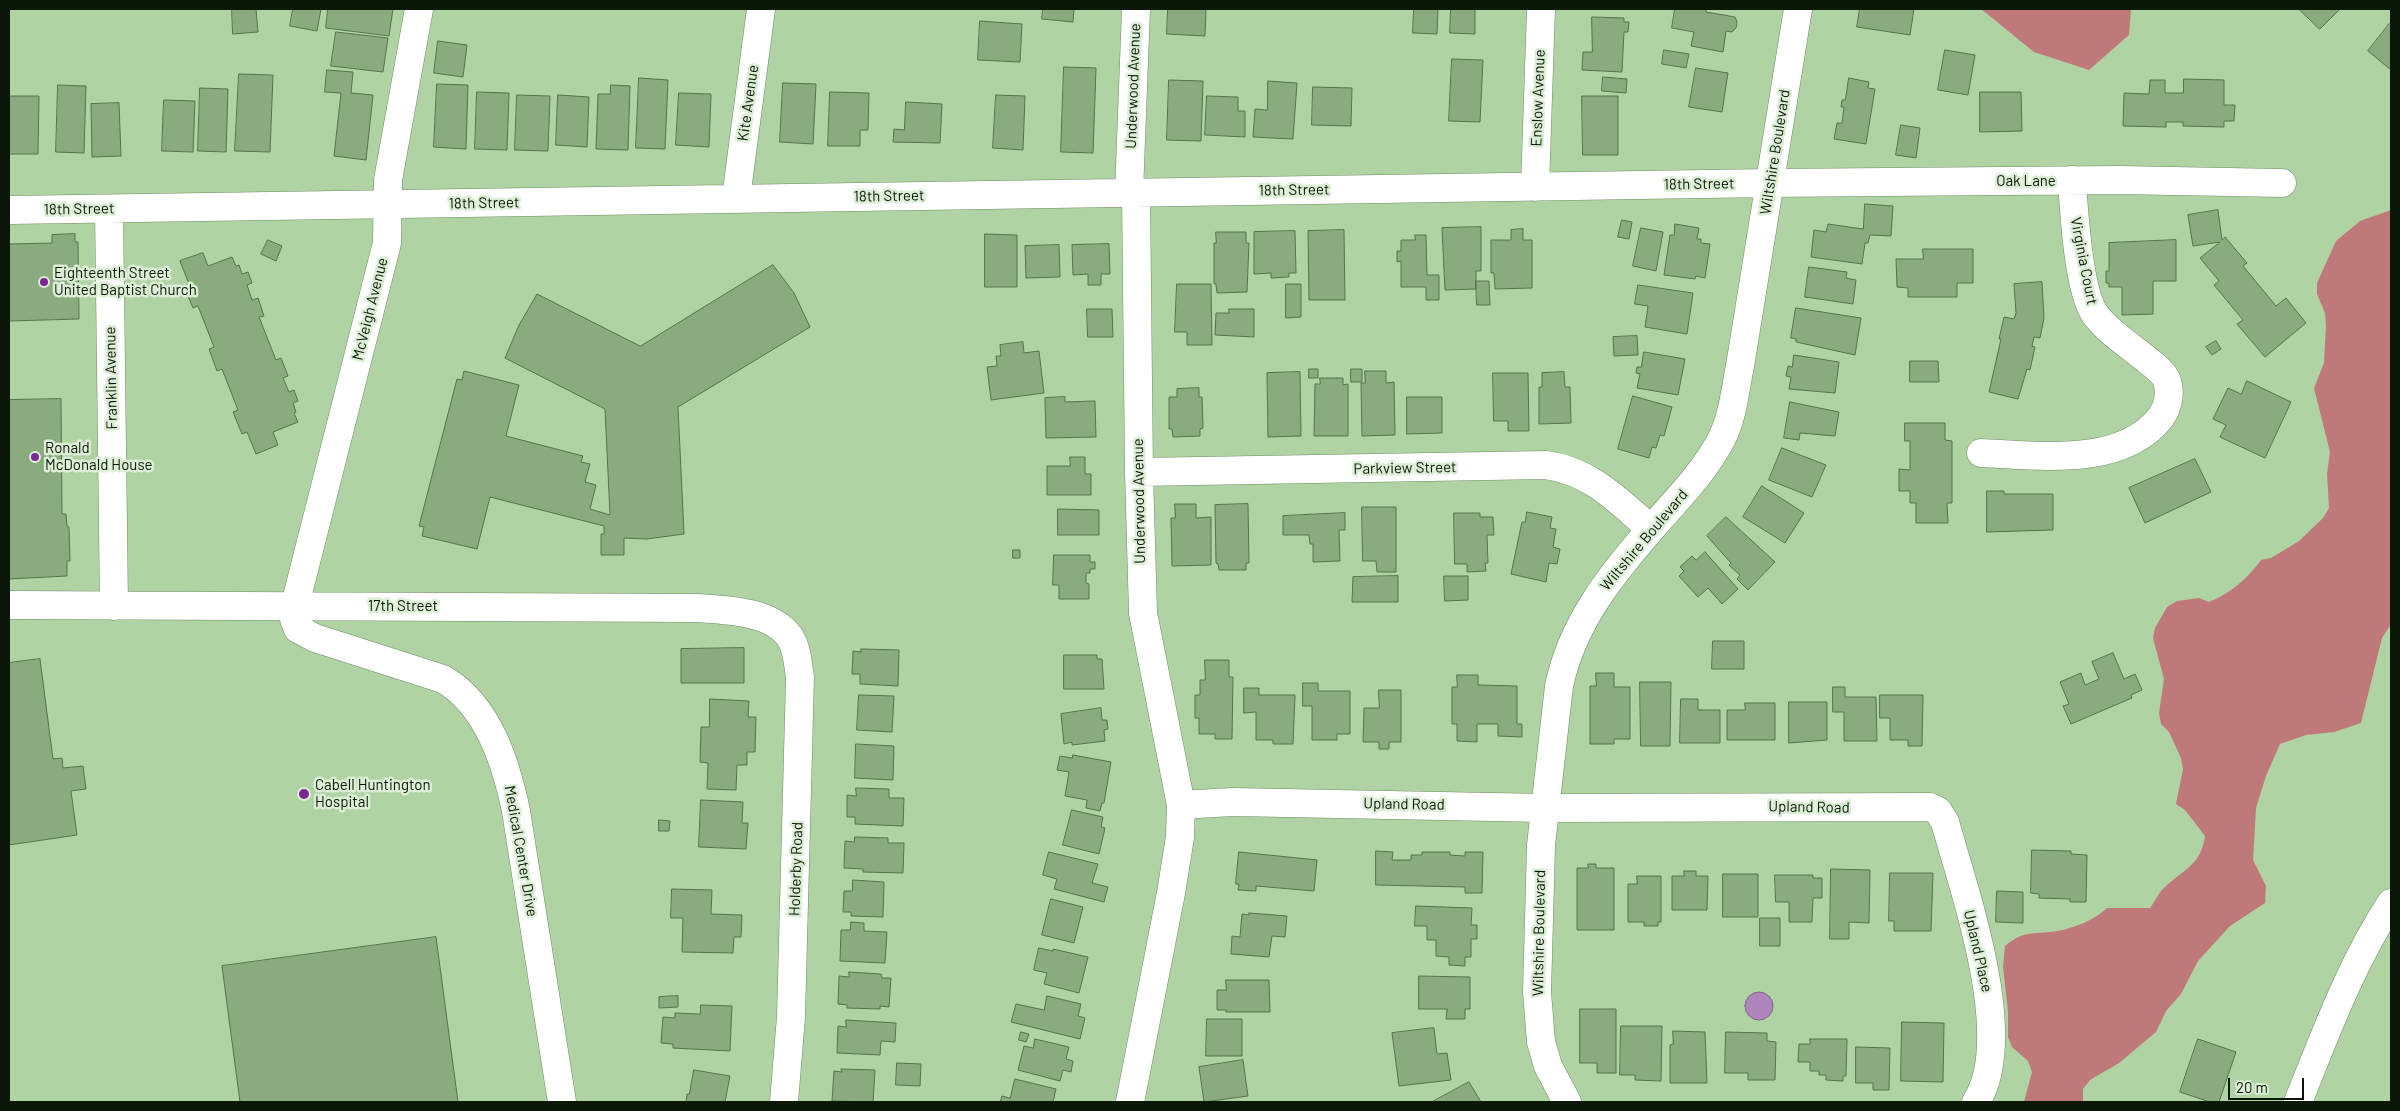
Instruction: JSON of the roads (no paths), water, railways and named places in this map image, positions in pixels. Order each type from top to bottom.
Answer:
[{"type":"street","name":"McVeigh Avenue","points":[[295,605],[387,243],[388,180],[419,9]]},
{"type":"street","name":"Kite Avenue","points":[[736,198],[761,9]]},
{"type":"street","name":"Underwood Avenue","points":[[1136,9],[1132,193],[1143,613],[1181,805]]},
{"type":"street","name":"Enslow Avenue","points":[[1535,187],[1542,9]]},
{"type":"street","name":"Wiltshire Boulevard","points":[[1567,1102],[1548,1066],[1541,1042],[1538,1015],[1539,890],[1545,808],[1559,686],[1564,664],[1574,636],[1599,595],[1651,529],[1691,486],[1722,438],[1732,406],[1798,9]]},
{"type":"street","name":"Oak Lane","points":[[1770,183],[2072,180],[2282,183]]},
{"type":"street","name":"Virginia Court","points":[[1981,452],[2062,456],[2102,451],[2143,434],[2156,423],[2166,410],[2170,395],[2167,379],[2158,369],[2108,330],[2092,310],[2080,258],[2074,215],[2072,180]]},
{"type":"street","name":"18th Street","points":[[9,210],[1770,183]]},
{"type":"street","name":"Franklin Avenue","points":[[109,209],[114,606]]},
{"type":"street","name":"Parkview Street","points":[[1139,472],[1546,465],[1564,467],[1582,474],[1651,529]]},
{"type":"street","name":"17th Street","points":[[9,605],[708,608],[728,610],[774,623],[790,636]]},
{"type":"street","name":"Medical Center Drive","points":[[295,605],[294,619],[298,629],[304,633],[435,675],[460,691],[483,721],[502,760],[516,812],[562,1102]]},
{"type":"street","name":"Holderby Road","points":[[784,1102],[791,1018],[800,696],[796,654],[790,636]]},
{"type":"street","name":"Upland Road","points":[[1181,805],[1232,802],[1545,808],[1930,807]]},
{"type":"street","points":[[1130,1102],[1171,893],[1180,836],[1181,805]]},
{"type":"street","name":"Upland Place","points":[[1930,807],[1938,811],[1944,822],[1985,972],[1990,1007],[1991,1039],[1981,1094],[1976,1102]]},
{"type":"street","points":[[2298,1102],[2333,1017],[2391,903]]},
{"type":"place","name":"Eighteenth Street United Baptist Church","points":[[44,282]]},
{"type":"place","name":"Ronald McDonald House","points":[[35,457]]},
{"type":"place","name":"Cabell Huntington Hospital","points":[[304,794]]}]
